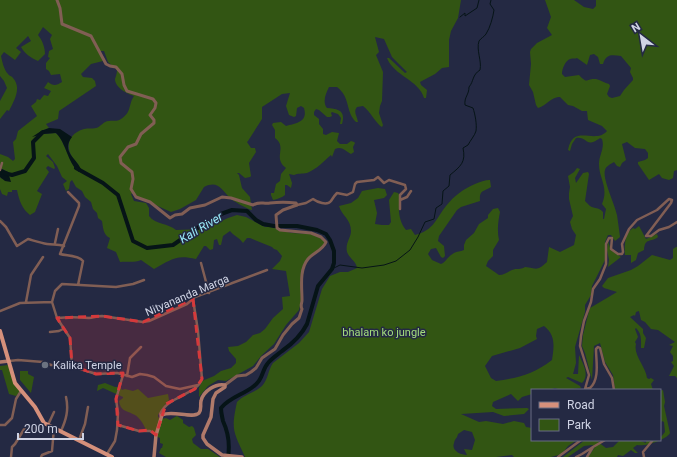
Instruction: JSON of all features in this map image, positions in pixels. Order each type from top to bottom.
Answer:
[{"type":"main road","points":[[0,331],[15,382],[46,424],[112,457]]},
{"type":"main road","points":[[0,362],[9,361]]},
{"type":"main road","points":[[154,457],[156,435],[161,417],[168,413],[197,414],[200,410],[201,402],[205,394],[215,386],[225,384]]},
{"type":"main road","points":[[225,384],[225,387],[214,396],[212,401],[211,417],[202,437],[207,444],[226,457],[241,457]]},
{"type":"street","points":[[57,0],[60,8],[62,24],[91,36],[106,64],[116,67],[122,74],[124,85],[127,90],[154,99],[156,103],[155,108],[150,115],[154,120],[154,123],[141,134],[136,144],[128,147],[120,157],[121,163],[132,172],[133,179],[131,189],[136,197],[150,202],[170,218],[175,215],[182,214],[190,208],[205,205],[222,197],[231,198],[253,205],[259,202],[267,204],[282,202],[296,203],[297,205]]},
{"type":"street","points":[[0,169],[2,163]]},
{"type":"street","points":[[225,384],[237,376],[246,375],[253,370],[262,358],[275,349],[283,335],[299,318],[302,309],[301,286],[303,268],[309,258],[326,244],[326,241],[321,237],[307,233],[280,230],[277,227],[276,215],[283,210],[306,203],[313,199],[328,204],[337,193],[347,195],[354,191],[355,184],[358,182],[374,180],[378,177],[384,183],[389,180],[405,186],[406,189],[400,195],[400,209]]},
{"type":"street","points":[[399,200],[407,197],[411,191]]},
{"type":"street","points":[[68,192],[80,205],[60,254],[77,257],[82,262],[78,285]]},
{"type":"street","points":[[585,389],[589,375],[580,345],[584,321],[591,302],[593,289],[600,279],[606,264],[607,240],[612,238],[611,249],[618,254],[621,254],[623,252],[622,244],[629,229],[638,220],[658,210],[669,199],[672,200],[671,203],[646,236],[651,236],[659,230],[669,227],[677,222]]},
{"type":"street","points":[[0,221],[6,227],[17,246],[28,239],[49,245],[55,243],[64,246]]},
{"type":"street","points":[[55,243],[58,229]]},
{"type":"street","points":[[26,302],[30,275],[43,256]]},
{"type":"street","points":[[201,263],[209,293]]},
{"type":"street","name":"Nityananda Marga","points":[[57,318],[71,316],[92,318],[95,316],[102,316],[149,322],[187,304],[193,299],[267,270]]},
{"type":"street","points":[[72,366],[70,338],[57,318],[52,302],[55,291],[60,284],[116,287],[133,284],[144,280]]},
{"type":"street","points":[[161,417],[160,414],[166,404],[195,389],[202,379],[202,363],[193,299]]},
{"type":"street","points":[[0,311],[15,304],[26,302],[52,302]]},
{"type":"street","points":[[50,332],[63,329]]},
{"type":"street","points":[[127,376],[130,358],[140,347]]},
{"type":"street","points":[[588,389],[592,387],[596,379],[597,347],[600,348],[604,364],[612,378],[613,389]]},
{"type":"street","points":[[9,361],[18,360],[43,362],[51,365],[72,366],[80,370],[96,374],[117,373],[132,377],[140,374],[154,377],[166,386],[180,389],[198,385]]},
{"type":"street","points":[[107,454],[114,441],[118,425],[116,399],[123,374]]},
{"type":"street","points":[[0,425],[5,425],[12,418],[16,399],[21,391]]},
{"type":"street","points":[[61,432],[66,421],[68,405],[66,397]]},
{"type":"street","points":[[80,440],[88,408]]},
{"type":"street","points":[[11,457],[12,446],[16,444],[26,426],[38,429],[46,424],[54,415],[54,412]]},
{"type":"street","points":[[118,425],[139,431],[150,431],[156,435]]},
{"type":"street","points":[[41,457],[42,455],[52,451],[54,428]]},
{"type":"street","points":[[558,457],[580,441]]},
{"type":"street","points":[[576,457],[603,441]]},
{"type":"street","points":[[644,457],[643,452],[652,441]]},
{"type":"street","points":[[587,457],[593,447]]},
{"type":"highlighted area","points":[[193,299],[202,379],[195,389],[166,404],[156,435],[150,430],[139,431],[118,425],[116,399],[123,373],[96,374],[72,366],[70,338],[57,318],[102,316],[143,322]]},
{"type":"green space","points":[[0,0],[461,0],[458,18],[451,31],[449,40],[449,67],[442,68],[435,74],[420,82],[421,85],[427,90],[426,98],[424,98],[412,82],[390,64],[387,58],[389,58],[405,73],[407,72],[392,57],[384,39],[375,37],[379,52],[376,55],[383,72],[382,101],[379,113],[383,125],[382,127],[363,106],[357,107],[356,109],[355,112],[358,122],[356,122],[350,113],[346,100],[341,91],[337,87],[329,87],[325,98],[326,106],[327,108],[338,110],[342,113],[342,124],[340,124],[341,118],[338,114],[332,112],[332,116],[327,117],[316,109],[314,115],[319,119],[319,124],[323,129],[323,134],[326,135],[332,132],[339,133],[337,141],[340,144],[347,144],[351,141],[354,142],[354,152],[351,154],[342,148],[337,148],[335,149],[332,157],[331,155],[311,171],[294,175],[289,174],[292,183],[291,188],[285,185],[284,196],[273,200],[271,195],[271,193],[274,193],[276,184],[280,181],[281,174],[286,168],[280,160],[281,149],[279,142],[275,138],[275,130],[272,125],[273,123],[281,122],[286,126],[298,123],[303,119],[305,113],[304,108],[301,106],[297,108],[296,116],[294,117],[289,115],[286,106],[290,93],[282,94],[262,107],[262,119],[247,142],[251,148],[255,148],[256,152],[249,163],[251,176],[245,178],[237,173],[239,175],[242,188],[250,197],[252,210],[234,201],[219,186],[213,184],[204,187],[196,200],[171,212],[138,197],[133,193],[131,194],[134,201],[146,203],[149,208],[149,216],[152,219],[176,230],[205,229],[237,215],[246,217],[265,227],[271,227],[291,233],[312,234],[324,240],[325,244],[304,264],[299,310],[286,325],[274,344],[253,366],[226,381],[218,380],[208,386],[199,397],[199,388],[202,381],[221,371],[231,368],[236,363],[236,359],[229,351],[228,347],[238,346],[246,342],[253,335],[260,333],[283,309],[282,297],[290,296],[286,271],[272,269],[280,261],[282,256],[272,247],[250,238],[247,238],[243,243],[230,231],[223,236],[221,245],[219,245],[217,239],[214,240],[213,249],[210,250],[204,246],[196,259],[183,257],[178,258],[154,269],[141,260],[133,262],[120,262],[116,252],[107,248],[110,238],[105,233],[102,221],[98,218],[91,202],[85,197],[82,191],[76,187],[72,180],[70,182],[69,189],[66,191],[63,184],[67,181],[62,177],[57,166],[48,154],[46,156],[53,162],[55,168],[54,169],[48,166],[46,168],[49,172],[37,191],[42,194],[35,212],[30,215],[21,204],[17,190],[8,192],[7,196],[2,194],[0,189],[0,177],[2,179],[8,172],[0,168],[0,154],[13,161],[15,159],[13,142],[16,139],[18,131],[37,116],[31,106],[37,99],[40,100],[44,95],[48,96],[51,91],[44,88],[48,82],[55,85],[62,82],[60,74],[51,75],[46,69],[46,63],[50,58],[48,57],[49,51],[53,49],[50,39],[52,35],[43,27],[38,35],[43,44],[45,54],[38,61],[28,56],[21,47],[31,41],[28,36],[16,48],[21,52],[15,60],[4,52],[1,56],[5,70],[16,82],[17,90],[15,99],[9,111],[7,110],[0,119],[0,101],[7,88],[0,76]],"holes":[[[100,51],[104,51],[108,62],[117,70],[115,79],[117,85],[125,92],[134,96],[127,114],[121,119],[116,121],[107,121],[96,128],[84,129],[73,135],[70,140],[69,150],[74,160],[79,165],[72,163],[59,135],[55,133],[43,134],[41,131],[49,128],[46,124],[58,119],[59,111],[96,86],[95,81],[92,78],[83,77],[81,74],[91,64],[103,61]]]},
{"type":"green space","name":"bhalam ko jungle","points":[[545,0],[574,0],[584,7],[593,9],[596,6],[596,0],[677,0],[677,170],[674,171],[673,178],[669,180],[662,178],[659,174],[649,180],[638,164],[638,162],[648,158],[648,153],[645,149],[635,148],[627,142],[622,144],[626,160],[620,167],[614,162],[606,169],[605,179],[617,215],[620,237],[615,241],[611,235],[608,235],[605,242],[605,260],[592,286],[591,295],[585,305],[585,312],[575,347],[576,363],[573,374],[578,374],[579,355],[586,373],[584,380],[582,383],[568,377],[566,378],[581,388],[531,389],[531,394],[522,397],[518,401],[511,394],[493,402],[492,406],[496,409],[529,409],[524,414],[504,416],[493,412],[461,414],[479,422],[486,421],[503,424],[514,421],[524,423],[526,427],[531,428],[531,441],[576,441],[568,446],[562,454],[551,457],[514,457],[512,455],[496,457],[245,457],[234,430],[237,402],[262,386],[266,381],[273,363],[299,343],[309,332],[322,289],[330,276],[340,272],[348,272],[357,268],[347,252],[347,246],[351,234],[350,223],[339,206],[351,203],[358,198],[362,191],[378,188],[385,189],[387,195],[384,198],[374,200],[377,213],[375,224],[389,225],[391,222],[389,200],[394,192],[398,193],[400,196],[399,209],[401,222],[406,230],[411,229],[415,235],[430,227],[446,206],[459,193],[475,184],[490,180],[491,187],[481,193],[480,201],[461,207],[457,210],[439,236],[438,241],[444,246],[445,256],[443,258],[441,257],[436,248],[431,249],[428,254],[432,260],[441,264],[452,254],[464,250],[466,240],[474,233],[479,224],[488,218],[488,215],[493,209],[498,208],[500,212],[498,226],[499,240],[493,250],[493,256],[488,261],[486,266],[499,275],[514,269],[541,267],[547,262],[549,247],[560,252],[574,245],[576,235],[570,222],[573,216],[569,199],[570,187],[568,176],[577,168],[580,169],[575,178],[576,183],[583,173],[588,172],[589,174],[585,201],[590,206],[601,210],[603,212],[604,219],[606,209],[602,204],[604,198],[604,188],[599,169],[603,145],[602,139],[600,138],[589,142],[576,138],[570,151],[568,150],[571,142],[575,138],[579,136],[597,136],[602,135],[607,131],[602,126],[588,120],[587,111],[582,111],[568,105],[560,97],[554,98],[538,108],[529,85],[531,64],[530,52],[537,43],[552,35],[547,28],[551,17]],"holes":[[[594,54],[598,57],[600,64],[603,64],[604,60],[608,56],[621,56],[631,68],[630,72],[633,80],[620,96],[612,98],[609,97],[607,94],[610,86],[609,84],[599,80],[586,80],[579,75],[565,77],[562,74],[564,65],[568,60],[577,58],[587,65],[590,55]],[[544,326],[551,333],[552,337],[554,346],[552,360],[539,369],[519,377],[496,381],[491,378],[485,366],[492,356],[520,348],[537,339],[537,329]],[[464,430],[472,432],[475,440],[472,450],[464,449],[467,455],[459,453],[453,446],[458,434]]]},
{"type":"green space","points":[[639,226],[646,239],[657,234],[658,237],[647,242],[644,250],[638,253],[636,260],[631,263],[631,255],[625,255],[626,240],[630,230]]},
{"type":"green space","points":[[608,241],[611,250],[621,257],[608,267],[609,260],[607,250]]},
{"type":"green space","points":[[677,247],[677,378],[675,376],[669,376],[674,366],[671,362],[673,361],[673,356],[670,352],[673,346],[669,345],[675,342],[658,330],[651,329],[641,320],[639,311],[636,312],[635,316],[630,317],[643,329],[643,333],[646,338],[644,348],[641,348],[640,335],[638,330],[636,328],[635,329],[638,337],[635,342],[636,352],[647,378],[654,380],[651,384],[653,389],[615,389],[613,375],[605,362],[600,343],[594,346],[592,380],[582,346],[589,311],[590,308],[617,292],[602,286],[608,278],[631,270],[652,255],[670,260],[673,258],[673,249]]},
{"type":"green space","points":[[8,365],[20,392],[16,396],[9,394],[2,370],[0,370],[0,366]]},
{"type":"green space","points":[[20,371],[28,371],[28,374],[34,377],[31,393],[20,380]]},
{"type":"green space","points":[[105,383],[115,387],[120,387],[122,390],[125,389],[133,391],[138,389],[148,398],[168,394],[169,400],[165,405],[163,412],[158,414],[158,417],[161,419],[166,418],[170,420],[177,416],[183,420],[183,423],[194,428],[196,435],[192,439],[193,443],[201,449],[208,449],[220,457],[166,457],[159,453],[163,444],[160,443],[160,438],[153,435],[152,432],[146,430],[137,416],[121,407],[119,401],[123,397],[103,388],[97,391],[98,385]]},
{"type":"green space","points":[[663,390],[665,402],[664,406],[670,433],[668,436],[661,440],[661,437],[665,432],[664,422],[662,421],[661,422],[661,391]]},
{"type":"green space","points":[[584,441],[600,441],[598,442],[606,448],[613,447],[619,441],[641,441],[646,443],[646,441],[658,441],[650,444],[637,445],[633,448],[638,453],[631,450],[623,456],[588,457],[595,447],[592,445],[584,446],[568,457],[563,457]]},
{"type":"shaded area","points":[[49,128],[60,129],[72,137],[68,146],[70,154],[81,169],[79,172],[72,163],[63,142],[56,133],[32,137]]},
{"type":"shaded area","points":[[0,168],[8,172],[11,182],[5,181],[0,177]]},
{"type":"waterway","points":[[460,17],[465,13],[465,16],[477,8],[479,0]]},
{"type":"waterway","points":[[332,269],[340,265],[362,268],[384,265],[396,261],[410,250],[425,222],[434,219],[436,208],[442,204],[443,191],[449,186],[450,175],[462,163],[464,157],[463,148],[468,145],[476,131],[476,119],[473,108],[465,105],[465,102],[469,87],[480,70],[478,44],[490,26],[494,10],[490,4],[491,0]]},
{"type":"waterway","points":[[0,172],[12,175],[25,171],[34,158],[33,142],[43,132]]},
{"type":"waterway","name":"Kali River","points":[[76,168],[103,183],[118,195],[133,241],[147,248],[173,245],[199,227],[204,227],[221,214],[232,210],[247,211],[256,220],[263,224],[274,226],[297,226],[317,230],[326,234],[330,240],[334,251],[334,263],[332,269],[318,286],[305,328],[293,343],[268,363],[257,383],[250,389],[228,401],[221,408],[228,439],[228,457]]},
{"type":"place","name":"Kalika Temple","points":[[45,365]]}]
